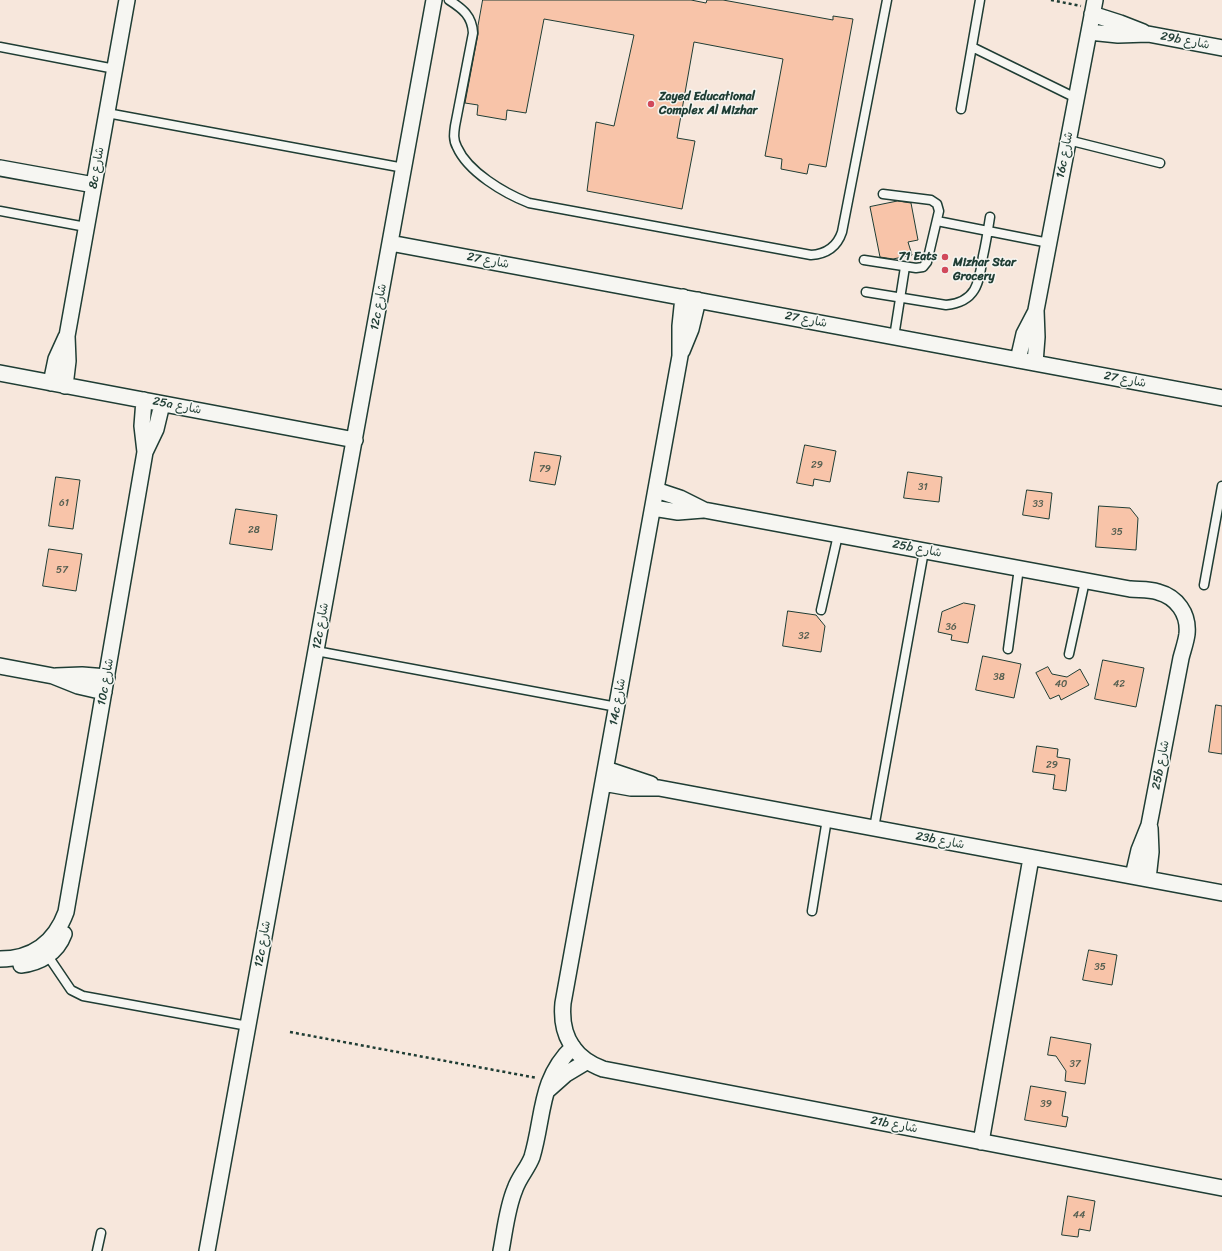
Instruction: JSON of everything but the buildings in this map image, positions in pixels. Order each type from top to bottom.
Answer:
[{"type":"street","name":"8c شارع","points":[[65,386],[68,361],[67,336],[128,0]]},
{"type":"street","name":"12c شارع","points":[[207,1251],[434,0]]},
{"type":"street","name":"16c شارع","points":[[1035,363],[1037,337],[1036,310],[1093,8]]},
{"type":"street","name":"29b شارع","points":[[1093,8],[1120,23],[1148,34],[1222,48]]},
{"type":"street","name":"29b شارع","points":[[1089,32],[1118,35],[1148,34]]},
{"type":"street","points":[[0,168],[94,184]]},
{"type":"street","name":"شارع 27","points":[[390,243],[1222,398]]},
{"type":"street","name":"14c شارع","points":[[573,1047],[564,1029],[562,1011],[680,356],[680,326],[683,297]]},
{"type":"street","name":"14c شارع","points":[[680,356],[691,329],[698,300]]},
{"type":"street","name":"16c شارع","points":[[1018,360],[1024,334],[1036,310]]},
{"type":"street","name":"8c شارع","points":[[51,383],[56,359],[67,336]]},
{"type":"street","name":"25a شارع","points":[[0,374],[355,440]]},
{"type":"street","name":"10c شارع","points":[[144,400],[142,426],[145,452]]},
{"type":"street","name":"10c شارع","points":[[45,951],[58,944],[63,937],[65,929],[66,912],[145,452],[156,429],[162,404]]},
{"type":"street","name":"25b شارع","points":[[656,490],[680,498],[704,510]]},
{"type":"street","name":"25b شارع","points":[[653,508],[678,512],[704,510],[1019,568],[1130,589],[1154,598],[1162,603],[1174,616],[1180,632],[1181,658],[1149,825],[1139,850],[1140,878]]},
{"type":"street","points":[[0,666],[53,676],[78,686],[104,692]]},
{"type":"street","points":[[53,676],[82,675],[106,677]]},
{"type":"street","name":"23b شارع","points":[[604,776],[631,788],[659,788],[1222,893]]},
{"type":"street","points":[[981,1142],[1031,858]]},
{"type":"street","points":[[0,960],[22,965],[39,961],[45,951]]},
{"type":"street","points":[[501,1251],[510,1201],[518,1181],[531,1159],[544,1098],[559,1062],[573,1047]]},
{"type":"street","name":"21b شارع","points":[[573,1047],[586,1062],[603,1069],[1222,1188]]},
{"type":"street","points":[[549,1085],[586,1062]]},
{"type":"lane","points":[[450,0],[464,10],[468,15],[473,33],[455,126],[454,140],[460,153],[472,166],[498,188],[529,203],[811,255],[818,255],[831,249],[840,239],[842,232],[887,0]]},
{"type":"lane","points":[[960,109],[980,0]]},
{"type":"lane","points":[[0,47],[115,69]]},
{"type":"lane","points":[[972,47],[1076,98]]},
{"type":"lane","points":[[107,113],[404,168]]},
{"type":"lane","points":[[1068,140],[1160,163]]},
{"type":"lane","points":[[864,260],[919,268],[926,265],[927,262],[939,207],[935,202],[883,194]]},
{"type":"lane","points":[[0,211],[86,227]]},
{"type":"lane","points":[[866,292],[946,304],[953,304],[966,298],[971,294],[978,282],[990,217]]},
{"type":"lane","points":[[937,221],[1049,243]]},
{"type":"lane","points":[[894,337],[905,267]]},
{"type":"lane","points":[[1204,585],[1222,486]]},
{"type":"lane","points":[[821,610],[838,535]]},
{"type":"lane","points":[[874,828],[924,551]]},
{"type":"lane","points":[[1008,649],[1019,568]]},
{"type":"lane","points":[[1069,654],[1085,581]]},
{"type":"lane","points":[[316,651],[617,707]]},
{"type":"lane","points":[[812,911],[827,819]]},
{"type":"lane","points":[[45,951],[71,990],[83,996],[248,1026]]},
{"type":"lane","points":[[97,1251],[101,1233]]},
{"type":"path","points":[[1051,0],[1093,8]]},
{"type":"path","points":[[290,1032],[549,1085]]},
{"type":"place","name":"Zayed Educational Complex Al Mizhar","points":[[651,104]]},
{"type":"place","name":"71 Eats","points":[[945,257]]},
{"type":"place","name":"Mizhar Star Grocery","points":[[945,270]]}]
